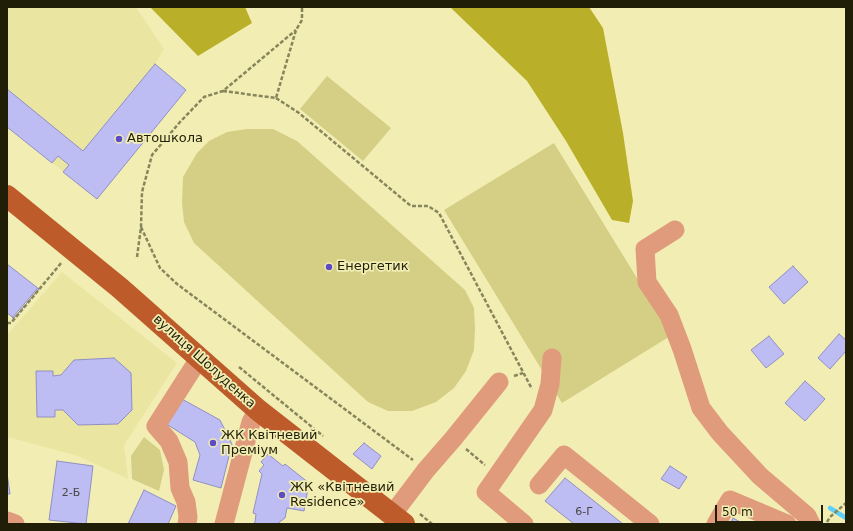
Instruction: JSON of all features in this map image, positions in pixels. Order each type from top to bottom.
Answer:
[{"type":"main road","name":"вулиця Шолуденка","points":[[7,196],[120,288],[200,357],[258,410],[400,513]]},
{"type":"street","points":[[675,230],[646,249],[648,282],[669,315],[682,349],[701,408],[720,433],[760,476],[807,516],[811,524]]},
{"type":"street","points":[[187,524],[188,517],[186,502],[180,488],[178,462],[169,441],[156,426],[200,357]]},
{"type":"street","points":[[524,524],[486,492],[543,410],[550,384],[552,358]]},
{"type":"street","points":[[400,513],[426,470],[499,382]]},
{"type":"street","points":[[224,524],[251,422],[258,410]]},
{"type":"street","points":[[539,485],[564,455],[650,524]]},
{"type":"street","points":[[716,524],[730,500],[787,524]]},
{"type":"street","points":[[7,521],[15,524]]},
{"type":"path","points":[[276,98],[296,30],[302,20],[302,7]]},
{"type":"path","points":[[137,257],[141,227],[142,192],[152,155],[204,97],[223,91],[296,30]]},
{"type":"path","points":[[223,91],[276,98],[299,113],[412,206],[428,206],[439,213],[543,410]]},
{"type":"path","points":[[141,227],[160,268],[177,284],[426,470]]},
{"type":"path","points":[[7,323],[11,323],[62,262]]},
{"type":"path","points":[[234,363],[326,439]]},
{"type":"path","points":[[453,439],[498,475]]},
{"type":"path","points":[[830,517],[845,504]]},
{"type":"path","points":[[400,513],[432,524]]},
{"type":"shaded area","points":[[7,7],[136,7],[164,49],[155,64],[186,90],[97,199],[7,126]]},
{"type":"shaded area","points":[[150,7],[245,7],[252,23],[198,56]]},
{"type":"shaded area","points":[[450,7],[589,7],[603,28],[623,133],[633,201],[629,223],[612,220],[566,141],[527,81]]},
{"type":"shaded area","points":[[327,76],[391,128],[363,161],[300,109]]},
{"type":"shaded area","name":"Енергетик","points":[[247,129],[273,129],[297,141],[465,290],[474,308],[474,350],[466,371],[454,388],[436,402],[412,411],[388,411],[368,402],[194,243],[184,222],[182,203],[183,177],[197,153],[209,141],[227,132]]},
{"type":"shaded area","points":[[554,143],[672,335],[562,403],[444,210]]},
{"type":"shaded area","points":[[62,272],[177,363],[124,445],[128,479],[78,456],[7,437],[7,335]]},
{"type":"shaded area","points":[[144,437],[160,450],[164,470],[159,491],[132,479],[131,456]]},
{"type":"building","name":"Автошкола","points":[[155,64],[186,90],[97,199],[63,172],[69,165],[58,156],[52,163],[7,127],[7,89],[83,151]]},
{"type":"building","points":[[7,264],[39,289],[14,318],[7,313]]},
{"type":"building","points":[[793,266],[808,282],[784,304],[769,287]]},
{"type":"building","points":[[37,289],[39,289],[14,318],[12,318]]},
{"type":"building","points":[[839,334],[846,340],[846,351],[830,369],[818,358]]},
{"type":"building","points":[[769,336],[784,354],[766,368],[751,350]]},
{"type":"building","points":[[114,358],[131,373],[132,410],[118,424],[78,425],[63,410],[55,410],[55,417],[37,417],[36,371],[53,371],[53,376],[61,375],[74,360]]},
{"type":"building","points":[[805,381],[825,399],[805,421],[785,403]]},
{"type":"building","name":"ЖК Квітневий Преміум","points":[[180,398],[220,420],[232,444],[221,488],[193,480],[200,455],[195,442],[163,422]]},
{"type":"building","points":[[364,443],[381,456],[372,469],[353,454]]},
{"type":"building","name":"ЖК «Квітневий Residence»","points":[[268,454],[283,466],[285,464],[309,483],[304,511],[287,508],[285,518],[277,524],[253,524],[255,522],[256,514],[253,513],[262,474],[259,471],[264,465],[261,462]]},
{"type":"building","points":[[57,461],[93,466],[86,524],[49,520]]},
{"type":"building","points":[[670,466],[687,477],[679,489],[661,479]]},
{"type":"building","points":[[7,473],[10,494],[7,494]]},
{"type":"building","points":[[565,478],[623,524],[574,524],[545,501]]},
{"type":"building","points":[[144,490],[176,506],[168,524],[128,524]]},
{"type":"building","points":[[733,518],[744,524],[730,524]]},
{"type":"waterway","points":[[830,508],[846,518]]},
{"type":"place","name":"Автошкола","points":[[119,139]]},
{"type":"place","name":"Енергетик","points":[[329,267]]},
{"type":"place","name":"ЖК Квітневий Преміум","points":[[213,443]]},
{"type":"place","name":"ЖК «Квітневий Residence»","points":[[282,495]]}]
